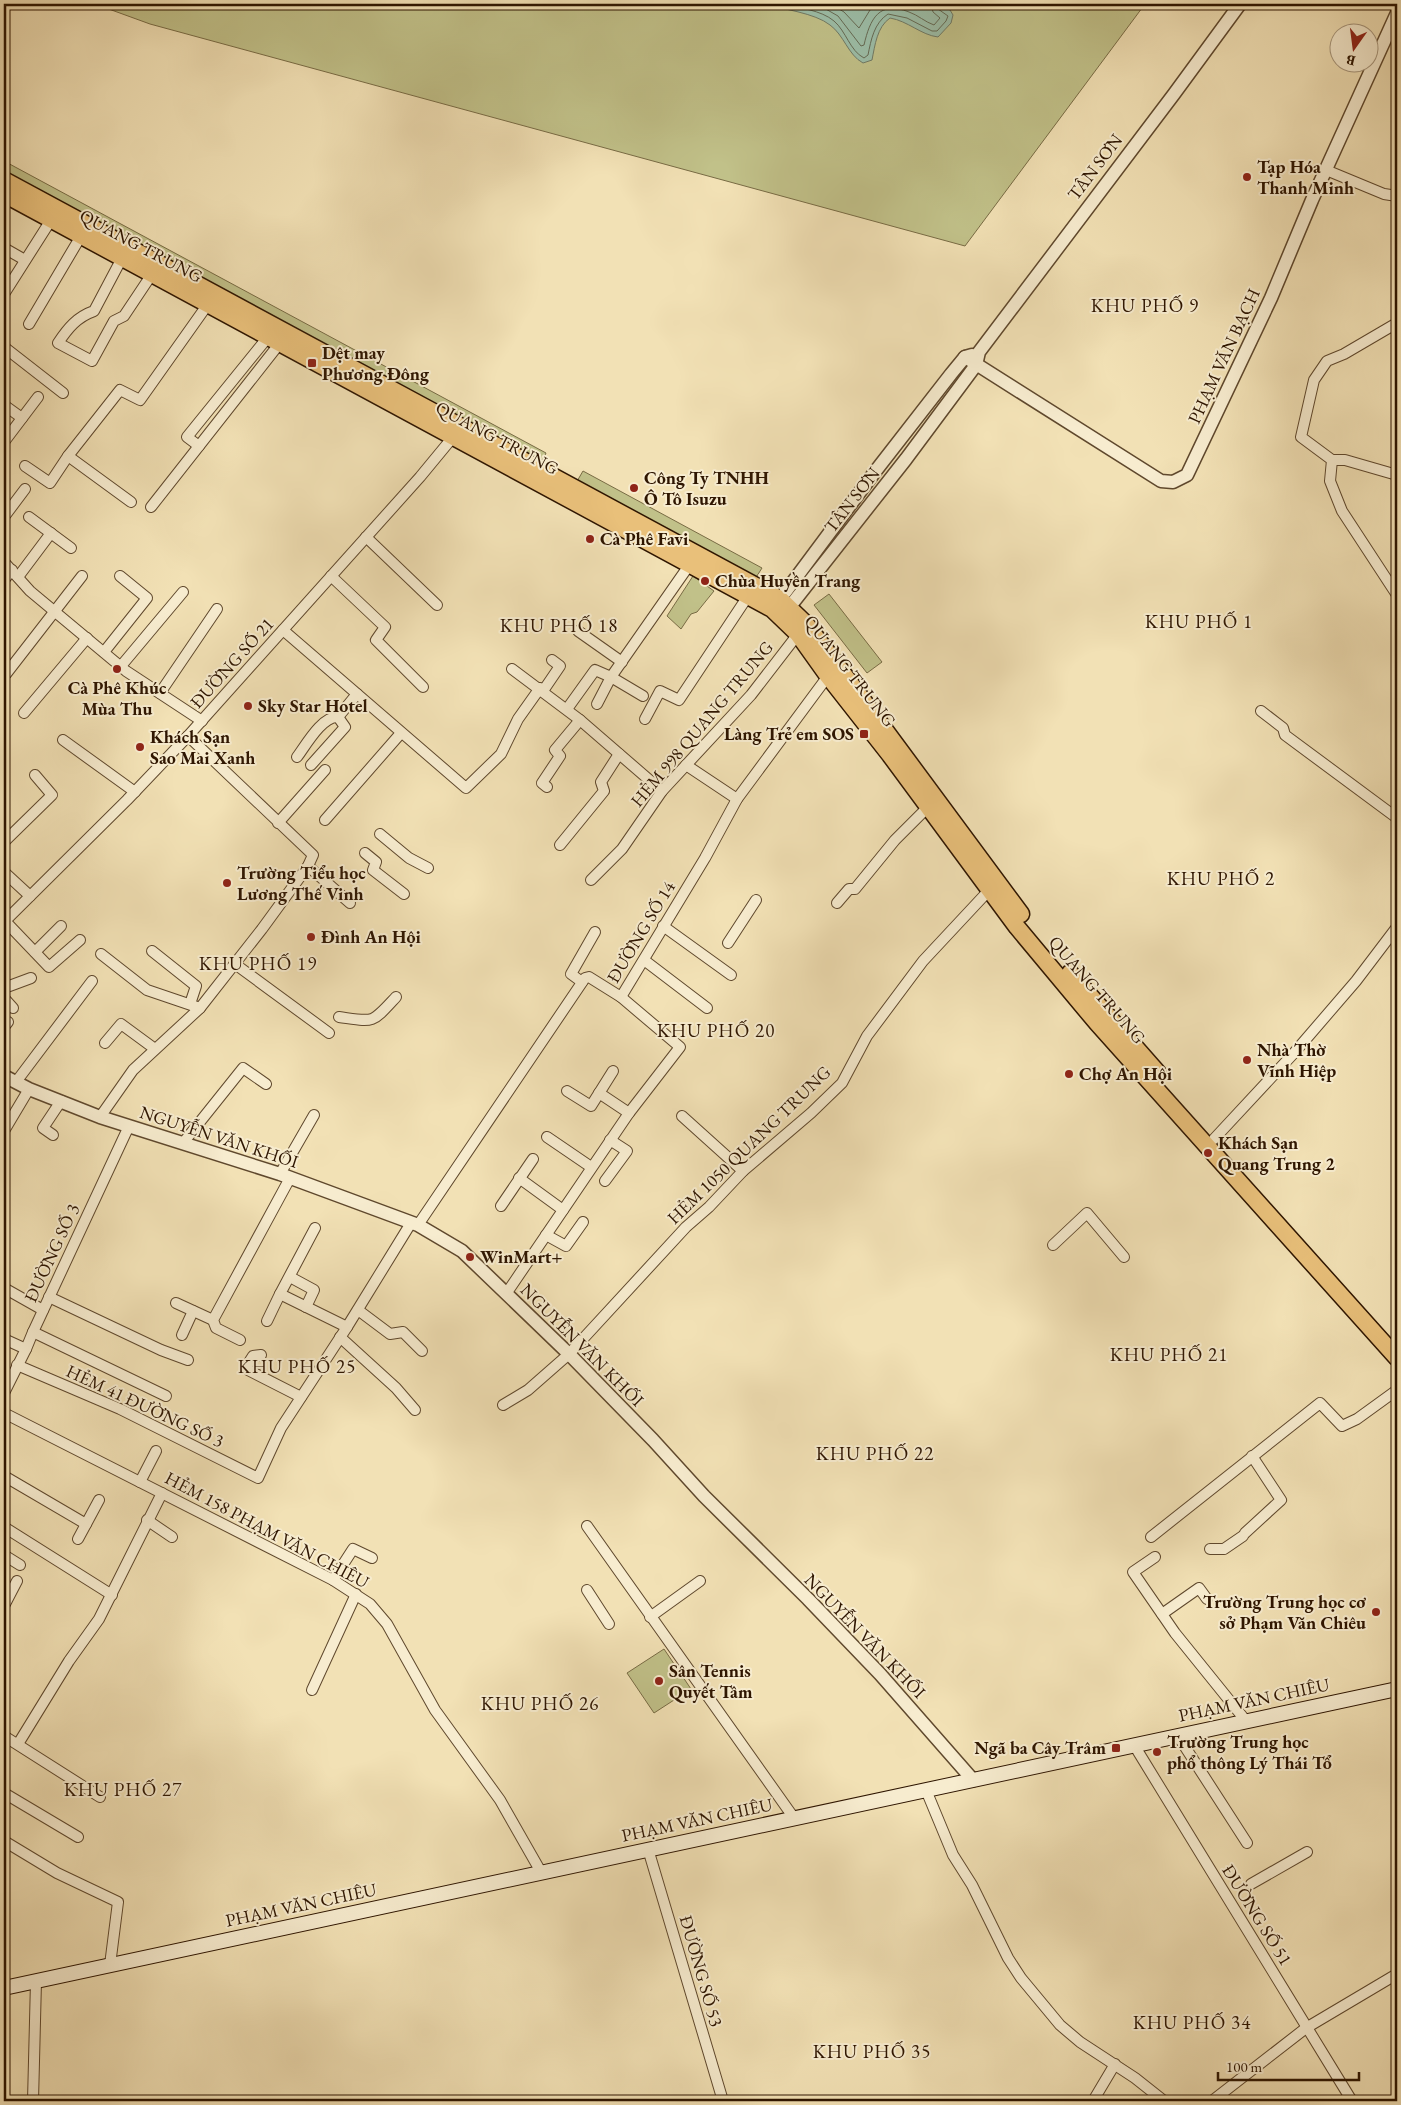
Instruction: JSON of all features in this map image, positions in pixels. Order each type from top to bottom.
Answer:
[{"type":"main road","name":"QUANG TRUNG","points":[[4,180],[457,432],[781,608],[806,624],[993,886]]},
{"type":"main road","name":"QUANG TRUNG","points":[[4,194],[274,340],[457,432]]},
{"type":"main road","name":"QUANG TRUNG","points":[[553,484],[748,596],[781,608],[828,676],[928,807],[993,886],[1097,1023],[1397,1342]]},
{"type":"main road","name":"QUANG TRUNG","points":[[1022,924],[1214,1139],[1397,1358]]},
{"type":"main road","name":"PHẠM VĂN CHIÊU","points":[[4,1988],[1397,1689]]},
{"type":"street","name":"TÂN SƠN","points":[[781,608],[874,472],[965,358],[978,352],[1240,4]]},
{"type":"street","name":"PHẠM VĂN BẠCH","points":[[965,358],[1161,481],[1173,482],[1183,479],[1192,467],[1260,323],[1397,13]]},
{"type":"street","points":[[1326,170],[1384,194],[1397,196]]},
{"type":"street","points":[[4,294],[51,220]]},
{"type":"street","points":[[29,324],[81,236]]},
{"type":"street","points":[[4,248],[25,260]]},
{"type":"street","points":[[122,258],[94,311],[84,315],[68,327],[58,343],[92,361],[114,321],[124,316],[152,274]]},
{"type":"street","points":[[25,466],[50,483],[68,456],[120,390],[140,400],[208,304]]},
{"type":"street","points":[[1397,323],[1344,354],[1327,360],[1314,380],[1302,437],[1332,460],[1345,460],[1397,475]]},
{"type":"street","points":[[199,446],[186,437],[274,340]]},
{"type":"street","points":[[151,507],[199,446],[274,340]]},
{"type":"street","points":[[4,347],[63,393]]},
{"type":"street","name":"TÂN SƠN","points":[[781,608],[906,459],[976,365],[978,352]]},
{"type":"street","points":[[4,442],[38,397]]},
{"type":"street","points":[[4,405],[22,418]]},
{"type":"street","name":"ĐƯỜNG SỐ 21","points":[[4,921],[135,792],[202,721],[420,478],[457,432]]},
{"type":"street","points":[[68,456],[131,502]]},
{"type":"street","points":[[1332,460],[1330,481],[1342,511],[1397,595]]},
{"type":"street","points":[[4,517],[25,490]]},
{"type":"street","points":[[29,517],[71,548]]},
{"type":"street","points":[[4,580],[15,573],[51,533]]},
{"type":"street","points":[[366,537],[437,605]]},
{"type":"street","points":[[4,562],[30,591],[86,638],[121,666],[202,721]]},
{"type":"street","points":[[597,704],[611,677],[690,564]]},
{"type":"street","points":[[6,674],[82,576]]},
{"type":"street","points":[[104,652],[147,598],[120,576]]},
{"type":"street","points":[[332,576],[385,627],[376,640],[423,687]]},
{"type":"street","points":[[121,666],[183,592]]},
{"type":"street","points":[[645,719],[660,690],[679,700],[748,596]]},
{"type":"street","points":[[160,693],[217,609]]},
{"type":"street","points":[[283,630],[466,788],[500,754],[518,719],[560,666],[552,660]]},
{"type":"street","points":[[578,631],[622,662]]},
{"type":"street","name":"HẺM 998 QUANG TRUNG","points":[[591,880],[622,849],[662,791],[751,695],[798,634]]},
{"type":"street","points":[[24,713],[86,638]]},
{"type":"street","points":[[512,668],[567,709],[662,791]]},
{"type":"street","points":[[567,709],[595,670],[643,696]]},
{"type":"street","name":"ĐƯỜNG SỐ 14","points":[[258,1478],[281,1428],[340,1337],[415,1224],[554,1027],[582,982],[585,978],[589,977],[620,997],[705,858],[737,799],[828,676]]},
{"type":"street","points":[[338,718],[356,694]]},
{"type":"street","points":[[1261,711],[1283,728],[1285,735],[1397,818]]},
{"type":"street","points":[[296,757],[325,721],[332,717],[338,718],[344,727],[311,765]]},
{"type":"street","points":[[547,787],[542,783],[560,756],[555,750],[580,720]]},
{"type":"street","points":[[325,820],[401,733]]},
{"type":"street","points":[[100,1117],[133,1070],[200,1008],[308,866],[313,856],[188,736]]},
{"type":"street","points":[[62,740],[135,792]]},
{"type":"street","points":[[560,845],[604,791],[601,782],[619,754]]},
{"type":"street","points":[[686,765],[737,799]]},
{"type":"street","points":[[278,823],[325,770]]},
{"type":"street","points":[[4,842],[52,795],[35,775]]},
{"type":"street","points":[[837,903],[849,889],[855,889],[894,840],[928,807]]},
{"type":"street","points":[[380,834],[409,858],[428,868]]},
{"type":"street","points":[[365,854],[376,862],[373,870],[404,894]]},
{"type":"street","points":[[308,866],[350,903]]},
{"type":"street","points":[[4,872],[30,896]]},
{"type":"street","name":"HẺM 1050 QUANG TRUNG","points":[[503,1405],[535,1385],[569,1354],[686,1226],[709,1207],[743,1171],[811,1113],[842,1083],[868,1036],[923,961],[993,886]]},
{"type":"street","points":[[728,943],[756,900]]},
{"type":"street","points":[[4,921],[49,967],[80,940]]},
{"type":"street","points":[[35,952],[62,926]]},
{"type":"street","points":[[663,926],[731,975]]},
{"type":"street","points":[[1214,1139],[1294,1053],[1356,980],[1397,927]]},
{"type":"street","points":[[582,982],[571,974],[595,932]]},
{"type":"street","points":[[152,951],[196,986],[190,1004]]},
{"type":"street","points":[[101,954],[147,990],[200,1008]]},
{"type":"street","points":[[644,960],[707,1008]]},
{"type":"street","points":[[235,964],[329,1033]]},
{"type":"street","points":[[4,988],[31,978]]},
{"type":"street","points":[[16,1082],[92,981]]},
{"type":"street","points":[[339,1017],[368,1021],[377,1018],[396,997]]},
{"type":"street","points":[[506,1294],[610,1140],[680,1046],[620,997]]},
{"type":"street","points":[[4,998],[13,1008]]},
{"type":"street","points":[[105,1043],[121,1024],[155,1049]]},
{"type":"street","points":[[183,1144],[243,1068],[266,1084]]},
{"type":"street","points":[[567,1091],[591,1106],[613,1071]]},
{"type":"street","name":"NGUYỄN VĂN KHỐI","points":[[4,1076],[29,1089],[100,1117],[285,1176],[415,1224],[462,1251],[569,1354],[653,1440],[704,1496],[880,1674],[973,1780]]},
{"type":"street","points":[[4,1131],[29,1089]]},
{"type":"street","points":[[599,1093],[629,1113]]},
{"type":"street","points":[[53,1135],[43,1128],[61,1101]]},
{"type":"street","points":[[213,1320],[314,1115]]},
{"type":"street","points":[[682,1116],[743,1171]]},
{"type":"street","name":"ĐƯỜNG SỐ 3","points":[[4,1393],[6,1380],[26,1350],[128,1126]]},
{"type":"street","points":[[547,1137],[592,1168]]},
{"type":"street","points":[[605,1180],[627,1151],[610,1140]]},
{"type":"street","points":[[500,1206],[533,1159]]},
{"type":"street","points":[[519,1178],[563,1210]]},
{"type":"street","points":[[1053,1245],[1087,1213],[1124,1257]]},
{"type":"street","points":[[546,1235],[566,1246],[583,1222]]},
{"type":"street","points":[[267,1321],[315,1228]]},
{"type":"street","points":[[290,1277],[314,1290],[306,1307]]},
{"type":"street","points":[[4,1288],[43,1310]]},
{"type":"street","points":[[280,1294],[347,1327]]},
{"type":"street","points":[[49,1298],[188,1360]]},
{"type":"street","points":[[176,1304],[213,1320],[216,1328],[240,1340]]},
{"type":"street","points":[[358,1310],[390,1334],[403,1332],[422,1351]]},
{"type":"street","points":[[182,1335],[193,1311]]},
{"type":"street","points":[[33,1332],[166,1396]]},
{"type":"street","points":[[340,1337],[396,1388],[415,1410]]},
{"type":"street","points":[[4,1338],[26,1350]]},
{"type":"street","points":[[261,1355],[253,1356],[246,1367],[248,1370],[301,1398]]},
{"type":"street","name":"HẺM 41 ĐƯỜNG SỐ 3","points":[[17,1365],[120,1409],[258,1478]]},
{"type":"street","points":[[1151,1537],[1320,1403],[1342,1426],[1357,1419],[1397,1390]]},
{"type":"street","name":"HẺM 158 PHẠM VĂN CHIÊU","points":[[4,1413],[333,1580],[370,1604],[387,1624],[435,1710],[500,1800],[541,1872]]},
{"type":"street","points":[[136,1480],[156,1451]]},
{"type":"street","points":[[1210,1550],[1224,1549],[1244,1534],[1281,1500],[1252,1456]]},
{"type":"street","points":[[4,1476],[86,1524]]},
{"type":"street","points":[[18,1744],[112,1595],[147,1520],[162,1493]]},
{"type":"street","points":[[78,1539],[99,1500]]},
{"type":"street","points":[[147,1520],[172,1537]]},
{"type":"street","points":[[587,1526],[794,1818]]},
{"type":"street","points":[[4,1527],[112,1595]]},
{"type":"street","points":[[333,1580],[353,1549],[372,1558]]},
{"type":"street","points":[[4,1555],[20,1565]]},
{"type":"street","points":[[1155,1557],[1133,1572],[1200,1665],[1246,1721]]},
{"type":"street","points":[[4,1606],[17,1581]]},
{"type":"street","points":[[650,1617],[700,1581]]},
{"type":"street","points":[[1162,1614],[1199,1588],[1207,1599]]},
{"type":"street","points":[[587,1590],[610,1624]]},
{"type":"street","points":[[312,1690],[356,1594]]},
{"type":"street","points":[[4,1736],[100,1797]]},
{"type":"street","points":[[1178,1736],[1247,1843]]},
{"type":"street","name":"ĐƯỜNG SỐ 51","points":[[1134,1745],[1352,2101]]},
{"type":"street","points":[[926,1790],[954,1855],[972,1885],[1008,1958],[1021,1978],[1060,2025],[1080,2042],[1115,2064],[1164,2101]]},
{"type":"street","points":[[4,1793],[78,1837]]},
{"type":"street","points":[[4,1841],[57,1873],[118,1902],[110,1965]]},
{"type":"street","name":"ĐƯỜNG SỐ 53","points":[[648,1850],[723,2101]]},
{"type":"street","points":[[1251,1884],[1307,1852]]},
{"type":"street","points":[[1212,2101],[1306,2028],[1397,1974]]},
{"type":"street","points":[[32,2101],[36,1981]]},
{"type":"street","points":[[1093,2101],[1115,2064]]},
{"type":"green space","points":[[95,4],[1145,4],[965,246],[150,24]]},
{"type":"green space","points":[[4,161],[546,453],[541,464],[4,175]]},
{"type":"green space","points":[[583,471],[762,568],[755,579],[576,483]]},
{"type":"green space","points":[[693,576],[714,591],[697,612],[691,614],[681,629],[667,616]]},
{"type":"green space","points":[[829,594],[882,662],[867,673],[814,605]]},
{"type":"green space","name":"Sân Tennis Quyết Tâm","points":[[664,1649],[691,1689],[654,1713],[627,1673]]},
{"type":"water","points":[[763,4],[938,4],[950,10],[953,15],[951,23],[938,37],[926,34],[903,22],[890,18],[879,31],[872,60],[863,63],[853,55],[835,29],[824,21],[807,14]]},
{"type":"place","name":"Tạp Hóa Thanh Minh","points":[[1247,177]]},
{"type":"place","name":"Dệt may Phương Đông","points":[[312,363]]},
{"type":"place","name":"Công Ty TNHH Ô Tô Isuzu","points":[[634,488]]},
{"type":"place","name":"Cà Phê Favi","points":[[590,539]]},
{"type":"place","name":"Chùa Huyền Trang","points":[[705,581]]},
{"type":"place","name":"Cà Phê Khúc Mùa Thu","points":[[117,669]]},
{"type":"place","name":"Sky Star Hotel","points":[[248,706]]},
{"type":"place","name":"Làng Trẻ em SOS","points":[[864,734]]},
{"type":"place","name":"Khách Sạn Sao Mai Xanh","points":[[140,747]]},
{"type":"place","name":"Trường Tiểu học Lương Thế Vinh","points":[[227,883]]},
{"type":"place","name":"Đình An Hội","points":[[311,937]]},
{"type":"place","name":"Nhà Thờ Vĩnh Hiệp","points":[[1247,1060]]},
{"type":"place","name":"Chợ An Hội","points":[[1069,1074]]},
{"type":"place","name":"Khách Sạn Quang Trung 2","points":[[1208,1153]]},
{"type":"place","name":"WinMart+","points":[[470,1257]]},
{"type":"place","name":"Trường Trung học cơ sở Phạm Văn Chiêu","points":[[1376,1612]]},
{"type":"place","name":"Sân Tennis Quyết Tâm","points":[[659,1681]]},
{"type":"place","name":"Ngã ba Cây Trâm","points":[[1116,1748]]},
{"type":"place","name":"Trường Trung học phổ thông Lý Thái Tổ","points":[[1157,1752]]},
{"type":"district","name":"KHU PHỐ 9","points":[[1145,305]]},
{"type":"district","name":"KHU PHỐ 1","points":[[1199,621]]},
{"type":"district","name":"KHU PHỐ 18","points":[[559,625]]},
{"type":"district","name":"KHU PHỐ 2","points":[[1221,878]]},
{"type":"district","name":"KHU PHỐ 19","points":[[258,963]]},
{"type":"district","name":"KHU PHỐ 20","points":[[716,1030]]},
{"type":"district","name":"KHU PHỐ 21","points":[[1169,1354]]},
{"type":"district","name":"KHU PHỐ 25","points":[[297,1366]]},
{"type":"district","name":"KHU PHỐ 22","points":[[875,1453]]},
{"type":"district","name":"KHU PHỐ 26","points":[[540,1703]]},
{"type":"district","name":"KHU PHỐ 27","points":[[123,1789]]},
{"type":"district","name":"KHU PHỐ 34","points":[[1192,2022]]},
{"type":"district","name":"KHU PHỐ 35","points":[[872,2051]]}]
